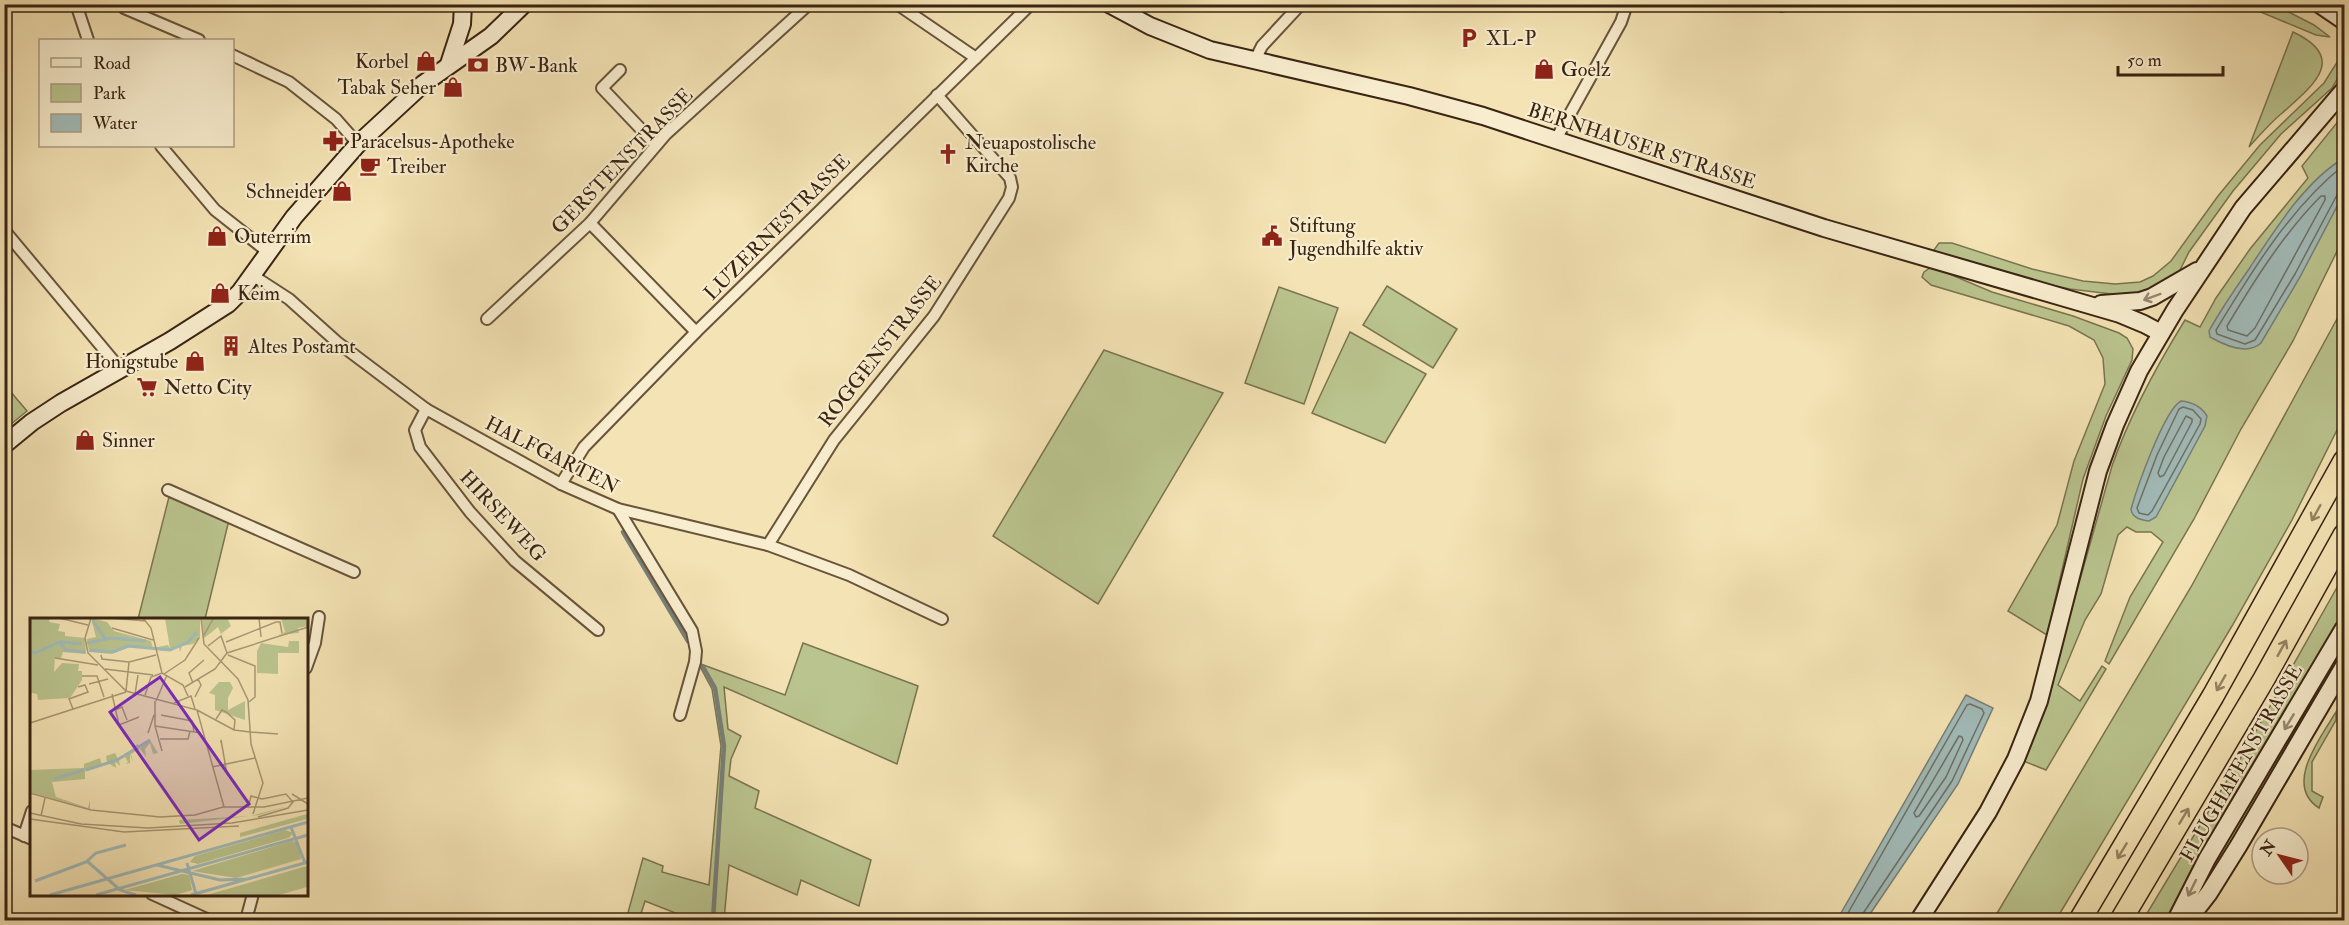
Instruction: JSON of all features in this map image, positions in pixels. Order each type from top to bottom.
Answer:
[{"type":"highway","points":[[2079,921],[2213,696],[2344,461]]},
{"type":"highway","points":[[2121,921],[2252,699],[2344,535]]},
{"type":"main road","points":[[449,64],[462,24],[463,4]]},
{"type":"main road","points":[[4,445],[54,407],[211,317],[234,298],[294,217],[358,144],[399,105],[449,64],[491,36],[524,4]]},
{"type":"main road","name":"BERNHAUSER STRASSE","points":[[1109,4],[1183,40],[1210,50],[1409,96],[1484,116],[1824,228],[2131,318],[2161,333]]},
{"type":"main road","points":[[462,24],[481,34],[491,36]]},
{"type":"main road","points":[[1919,921],[1988,812],[2016,759],[2039,701],[2086,512],[2103,456],[2127,398],[2161,333],[2202,268],[2252,196],[2344,90]]},
{"type":"main road","points":[[2090,305],[2140,301],[2152,297],[2202,268]]},
{"type":"main road","name":"FLUGHAFENSTRASSE","points":[[2176,921],[2207,860],[2344,628]]},
{"type":"main road","name":"FLUGHAFENSTRASSE","points":[[2188,921],[2209,893],[2239,845],[2344,666]]},
{"type":"street","points":[[75,4],[88,39]]},
{"type":"street","name":"GERSTENSTRASSE","points":[[488,319],[590,223],[666,134],[809,4]]},
{"type":"street","points":[[897,4],[976,58]]},
{"type":"street","name":"LUZERNESTRASSE","points":[[561,484],[584,447],[696,332],[1031,4]]},
{"type":"street","points":[[1255,60],[1262,46],[1301,4]]},
{"type":"street","points":[[1555,141],[1621,22],[1627,4]]},
{"type":"street","points":[[124,8],[197,39]]},
{"type":"street","points":[[234,56],[289,82],[336,119],[358,144]]},
{"type":"street","points":[[620,70],[602,88],[657,145]]},
{"type":"street","name":"ROGGENSTRASSE","points":[[768,545],[834,440],[934,316],[1009,198],[1012,187],[1010,178],[937,95]]},
{"type":"street","points":[[162,147],[215,210],[268,252]]},
{"type":"street","points":[[590,223],[696,332]]},
{"type":"street","points":[[4,230],[112,358],[117,371]]},
{"type":"street","name":"HALFGARTEN","points":[[252,275],[289,299],[337,342],[426,409],[561,484],[618,509],[768,545],[849,575],[942,619]]},
{"type":"street","name":"HIRSEWEG","points":[[426,409],[415,430],[420,447],[471,512],[515,561],[598,630]]},
{"type":"street","points":[[168,490],[354,572]]},
{"type":"street","points":[[618,509],[693,632],[695,662],[680,715]]},
{"type":"street","points":[[308,662],[315,643],[319,617]]},
{"type":"street","points":[[4,827],[28,838]]},
{"type":"street","points":[[154,895],[209,921]]},
{"type":"street","points":[[246,921],[253,895]]},
{"type":"green space","points":[[2244,5],[2275,5],[2314,25],[2330,37],[2316,35]]},
{"type":"green space","points":[[2293,32],[2310,42],[2319,52],[2322,62],[2320,72],[2314,83],[2249,147]]},
{"type":"green space","points":[[2340,32],[2344,38],[2344,68],[2332,88],[2281,134],[2233,191],[2189,252],[2179,272],[2149,292],[2120,295],[2070,289],[2032,281],[1936,253],[1934,250],[1939,243],[1952,243],[2032,269],[2083,281],[2115,284],[2140,282],[2153,276],[2171,261],[2218,196],[2260,145],[2324,83],[2341,56],[2342,45],[2338,33]]},
{"type":"green space","points":[[2344,114],[2344,237],[2293,341],[2241,429],[2194,519],[2109,664],[2105,661],[2130,597],[2163,542],[2151,532],[2136,532],[2127,527],[2118,535],[2101,594],[2085,620],[2058,685],[2080,701],[2102,666],[2106,669],[2046,770],[2021,760],[2065,633],[2112,466],[2144,391],[2185,320],[2200,327],[2216,298],[2250,249],[2308,178],[2302,166]]},
{"type":"green space","points":[[1930,268],[1992,292],[2073,316],[2119,333],[2127,338],[2133,349],[2132,360],[2106,416],[2083,479],[2047,635],[2008,611],[2057,525],[2074,461],[2105,384],[2103,358],[2094,340],[2069,326],[1931,285],[1922,277],[1924,272]]},
{"type":"green space","points":[[1387,286],[1457,329],[1433,368],[1363,325]]},
{"type":"green space","points":[[1279,287],[1338,308],[1304,404],[1245,383]]},
{"type":"green space","points":[[2344,306],[2344,416],[2292,520],[2232,626],[2056,920],[1993,920],[2191,587]]},
{"type":"green space","points":[[1350,332],[1426,374],[1385,443],[1312,413]]},
{"type":"green space","points":[[1104,350],[1223,393],[1098,604],[993,536]]},
{"type":"green space","points":[[4,384],[27,411],[5,429],[4,429]]},
{"type":"green space","points":[[170,493],[229,520],[205,618],[138,618]]},
{"type":"green space","points":[[2344,575],[2344,612],[2224,816],[2168,920],[2143,920],[2243,754]]},
{"type":"green space","points":[[803,643],[918,686],[897,764],[724,687],[728,729],[741,736],[731,759],[729,776],[759,791],[755,808],[871,860],[859,906],[801,880],[797,895],[729,865],[724,920],[693,920],[645,901],[639,920],[626,920],[643,858],[663,866],[662,872],[709,885],[721,746],[712,689],[698,663],[785,695]]},
{"type":"green space","points":[[2336,712],[2336,720],[2312,762],[2312,791],[2323,797],[2319,808],[2309,798],[2304,787],[2305,774],[2315,747]]},
{"type":"water","points":[[2344,158],[2344,193],[2300,277],[2261,343],[2249,349],[2242,349],[2210,337],[2209,331],[2223,307],[2291,208],[2316,180]]},
{"type":"water","points":[[2181,401],[2202,410],[2207,416],[2205,426],[2156,517],[2149,521],[2140,519],[2133,515],[2131,509],[2139,485],[2159,434],[2174,407]]},
{"type":"water","points":[[1966,695],[1993,708],[1958,784],[1866,920],[1837,920]]},
{"type":"waterway","points":[[623,532],[688,641]]},
{"type":"waterway","points":[[703,667],[715,688],[724,746],[713,920]]},
{"type":"place","name":"XL-P","points":[[1469,38]]},
{"type":"place","name":"Korbel","points":[[426,61]]},
{"type":"place","name":"BW-Bank","points":[[478,65]]},
{"type":"place","name":"Goelz","points":[[1544,69]]},
{"type":"place","name":"Tabak Seher","points":[[453,87]]},
{"type":"place","name":"Paracelsus-Apotheke","points":[[333,141]]},
{"type":"place","name":"Neuapostolische Kirche","points":[[948,154]]},
{"type":"place","name":"Treiber","points":[[370,166]]},
{"type":"place","name":"Schneider","points":[[342,191]]},
{"type":"place","name":"Outerrim","points":[[217,236]]},
{"type":"place","name":"Stiftung Jugendhilfe aktiv","points":[[1272,236]]},
{"type":"place","name":"Keim","points":[[220,293]]},
{"type":"place","name":"Altes Postamt","points":[[231,346]]},
{"type":"place","name":"Honigstube","points":[[195,361]]},
{"type":"place","name":"Netto City","points":[[147,387]]},
{"type":"place","name":"Sinner","points":[[85,440]]}]
